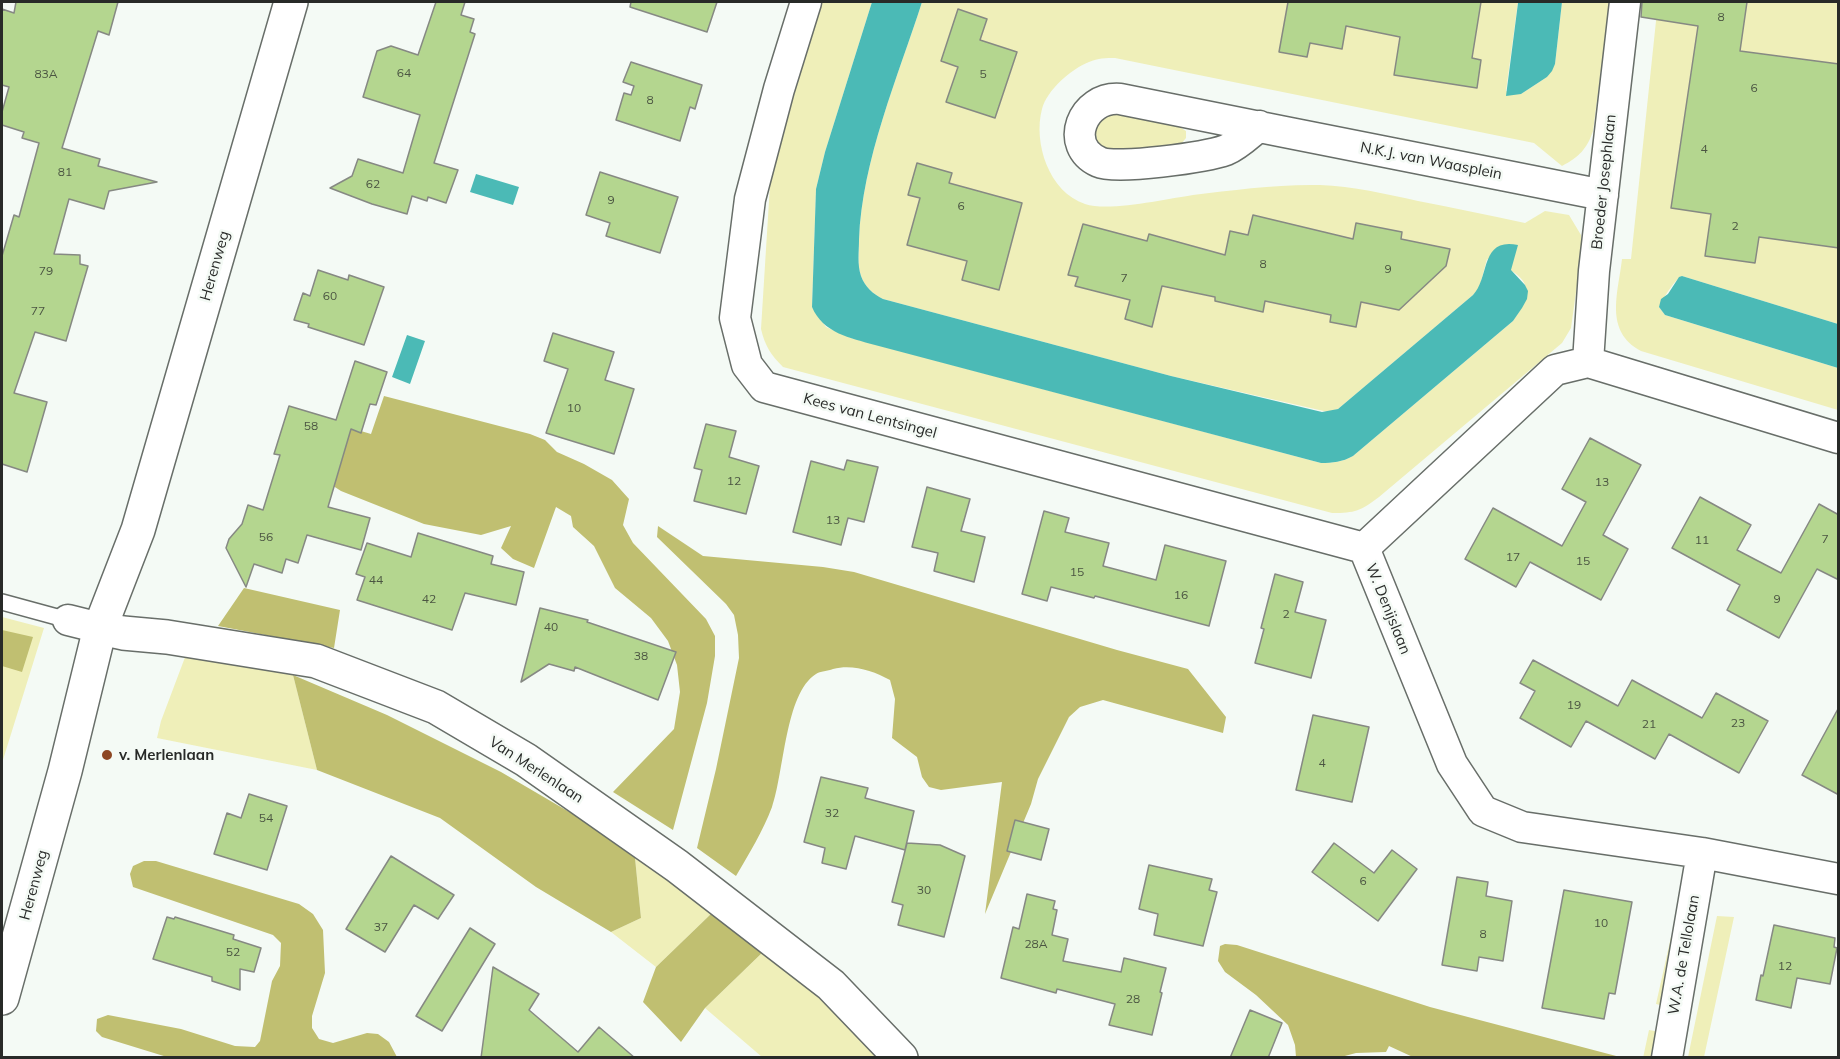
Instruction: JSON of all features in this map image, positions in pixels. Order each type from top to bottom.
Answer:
[{"type":"main road","name":"Herenweg","points":[[2,998],[65,771],[112,631],[138,530],[291,2]]},
{"type":"main road","name":"Van Merlenlaan","points":[[112,631],[167,637],[316,661],[436,707],[526,760],[677,866],[831,985],[901,1058]]},
{"type":"street","name":"Kees van Lentsingel","points":[[806,2],[779,89],[750,199],[735,318],[747,365],[764,387],[1364,548]]},
{"type":"street","name":"Broeder Josephlaan","points":[[1588,362],[1594,271],[1625,2]]},
{"type":"street","name":"N.K.J. van Waasplein","points":[[1259,126],[1228,149],[1211,154],[1121,165],[1098,162],[1082,146],[1080,138],[1083,118],[1089,109],[1098,102],[1112,98],[1259,126],[1603,195]]},
{"type":"street","name":"W. Denijslaan","points":[[1588,362],[1555,370],[1364,548],[1452,764],[1483,811],[1522,827],[1702,853],[1839,879]]},
{"type":"street","points":[[1588,362],[1839,438]]},
{"type":"street","points":[[68,620],[112,631]]},
{"type":"street","name":"W.A. de Tellolaan","points":[[1667,1058],[1702,853]]},
{"type":"lane","points":[[2,602],[68,620]]},
{"type":"green space","points":[[821,2],[872,2],[825,152],[816,189],[812,307],[826,327],[851,338],[1321,463],[1337,462],[1353,456],[1513,321],[1526,298],[1524,282],[1518,275],[1487,259],[1479,289],[1473,295],[1338,409],[1328,412],[1171,376],[883,299],[867,287],[860,272],[859,240],[862,210],[874,149],[922,2],[1518,2],[1506,91],[1521,94],[1547,77],[1555,64],[1562,2],[1610,2],[1593,131],[1582,152],[1562,166],[1534,143],[1115,58],[1092,61],[1068,75],[1049,95],[1042,109],[1040,122],[1042,151],[1053,178],[1072,198],[1095,206],[1138,204],[1193,195],[1288,185],[1320,185],[1369,191],[1525,223],[1545,211],[1569,215],[1581,235],[1582,249],[1571,328],[1562,343],[1379,497],[1357,510],[1340,513],[1332,513],[783,367],[769,350],[761,329],[770,185],[775,158]]},
{"type":"green space","points":[[1658,2],[1838,2],[1838,324],[1682,276],[1672,285],[1659,307],[1665,315],[1838,368],[1838,410],[1641,351],[1629,343],[1622,333],[1616,311],[1616,298],[1622,259],[1631,259]]},
{"type":"green space","points":[[1118,114],[1178,126],[1186,131],[1186,138],[1181,144],[1116,152],[1106,149],[1097,142],[1095,126],[1107,116]]},
{"type":"green space","points":[[2,617],[44,628],[2,763]]},
{"type":"green space","points":[[187,652],[293,675],[317,770],[157,738],[161,721]]},
{"type":"green space","points":[[635,858],[713,912],[656,967],[611,932],[641,918]]},
{"type":"green space","points":[[1717,916],[1734,917],[1704,1057],[1688,1057]]},
{"type":"green space","points":[[1671,937],[1681,939],[1668,1007],[1656,1004]]},
{"type":"green space","points":[[764,951],[842,1013],[890,1057],[762,1057],[705,1008]]},
{"type":"green space","points":[[1649,1030],[1660,1032],[1655,1057],[1643,1058]]},
{"type":"shaded area","points":[[384,396],[530,434],[545,440],[557,452],[612,480],[629,499],[623,525],[633,543],[706,619],[715,636],[715,656],[707,703],[673,830],[613,792],[674,729],[680,692],[677,665],[668,641],[651,618],[615,588],[594,546],[573,527],[571,516],[556,507],[534,568],[513,559],[501,548],[511,526],[481,535],[424,524],[341,491],[324,480],[327,421],[371,434]]},
{"type":"shaded area","points":[[658,526],[703,556],[854,572],[1188,669],[1226,717],[1223,733],[1103,700],[1080,707],[1069,717],[1038,779],[1031,804],[985,914],[1002,782],[941,790],[929,787],[922,777],[917,757],[892,738],[895,699],[890,680],[870,671],[855,668],[820,672],[806,684],[798,698],[787,735],[772,807],[760,834],[736,876],[697,848],[739,658],[734,615],[726,604],[657,537]]},
{"type":"shaded area","points":[[244,588],[340,610],[334,648],[218,626]]},
{"type":"shaded area","points":[[2,630],[33,637],[22,672],[2,666]]},
{"type":"shaded area","points":[[293,675],[387,715],[501,772],[583,820],[635,858],[641,918],[611,932],[536,887],[440,818],[317,770]]},
{"type":"shaded area","points":[[144,861],[156,861],[299,904],[313,914],[323,930],[325,973],[312,1016],[312,1028],[319,1039],[333,1043],[367,1033],[378,1034],[389,1042],[397,1057],[167,1057],[102,1037],[96,1031],[97,1019],[108,1015],[181,1029],[235,1046],[255,1047],[260,1041],[272,981],[280,966],[281,943],[273,935],[133,887],[130,874],[133,866]]},
{"type":"shaded area","points":[[713,912],[764,951],[705,1008],[681,1042],[643,1002],[656,967]]},
{"type":"shaded area","points":[[1237,945],[1430,1007],[1620,1057],[1415,1058],[1389,1046],[1386,1052],[1356,1053],[1341,1057],[1296,1057],[1295,1045],[1288,1025],[1256,995],[1225,972],[1218,961],[1220,946]]},
{"type":"water","points":[[872,2],[922,2],[874,149],[862,210],[859,240],[860,272],[867,287],[883,299],[1171,376],[1322,412],[1338,409],[1473,295],[1488,260],[1497,247],[1506,244],[1518,245],[1511,270],[1525,285],[1528,291],[1527,299],[1513,321],[1353,456],[1330,463],[1321,463],[856,340],[838,333],[823,323],[812,307],[816,189],[825,152]]},
{"type":"water","points":[[1562,2],[1555,64],[1547,77],[1521,94],[1506,96],[1518,3]]},
{"type":"water","points":[[476,174],[519,187],[513,205],[470,192]]},
{"type":"water","points":[[1682,276],[1838,324],[1838,368],[1665,315],[1659,307],[1661,299]]},
{"type":"water","points":[[407,335],[425,341],[410,384],[392,377]]},
{"type":"building","points":[[16,2],[118,2],[109,35],[98,31],[62,148],[100,159],[98,166],[157,182],[109,191],[104,209],[69,199],[54,254],[80,255],[80,264],[88,266],[66,341],[35,332],[14,393],[47,402],[27,472],[2,464],[2,256],[14,215],[19,217],[39,143],[22,138],[24,132],[2,125],[2,112],[9,87],[2,85],[2,9],[14,13]]},
{"type":"building","points":[[436,2],[465,2],[461,15],[474,19],[470,32],[475,34],[434,163],[458,170],[446,203],[428,197],[427,201],[412,196],[407,214],[330,188],[352,176],[358,159],[403,173],[420,115],[363,97],[377,51],[391,46],[418,55]]},
{"type":"building","points":[[631,2],[717,2],[707,32],[630,7]]},
{"type":"building","points":[[1288,2],[1481,2],[1472,58],[1481,60],[1477,88],[1394,75],[1400,37],[1346,26],[1342,49],[1310,43],[1307,57],[1279,52]]},
{"type":"building","points":[[1642,2],[1747,2],[1740,51],[1839,64],[1839,248],[1759,237],[1755,263],[1705,256],[1711,214],[1671,208],[1698,26],[1641,17]]},
{"type":"building","points":[[958,9],[987,19],[980,40],[1017,52],[995,118],[946,102],[958,67],[941,61]]},
{"type":"building","points":[[631,62],[702,85],[695,109],[690,107],[680,141],[616,120],[624,93],[631,95],[634,86],[623,82]]},
{"type":"building","points":[[917,163],[952,173],[949,183],[1022,203],[999,290],[962,280],[967,261],[907,245],[920,198],[908,195]]},
{"type":"building","points":[[600,172],[678,197],[660,253],[606,236],[610,223],[586,215]]},
{"type":"building","points":[[1253,215],[1353,239],[1356,223],[1402,232],[1401,239],[1450,249],[1446,266],[1399,310],[1361,302],[1356,327],[1330,322],[1331,315],[1265,301],[1263,312],[1215,301],[1215,297],[1162,286],[1152,327],[1125,319],[1130,300],[1075,286],[1078,277],[1068,275],[1083,224],[1147,241],[1149,234],[1225,255],[1230,231],[1248,235]]},
{"type":"building","points":[[318,270],[348,280],[349,275],[384,287],[364,345],[308,327],[309,324],[294,320],[303,293],[310,296]]},
{"type":"building","points":[[553,333],[614,352],[605,380],[634,389],[614,454],[546,433],[568,369],[544,361]]},
{"type":"building","points":[[355,361],[387,372],[376,405],[370,404],[361,433],[351,429],[328,507],[370,518],[361,550],[307,535],[298,563],[286,559],[282,573],[254,564],[246,587],[226,548],[229,539],[242,524],[248,505],[263,510],[280,455],[274,454],[289,406],[336,420]]},
{"type":"building","points":[[706,424],[736,431],[729,457],[759,466],[746,514],[694,501],[702,470],[694,468]]},
{"type":"building","points":[[1590,438],[1641,465],[1603,535],[1628,549],[1601,600],[1530,562],[1516,587],[1465,559],[1493,508],[1562,546],[1586,502],[1562,489]]},
{"type":"building","points":[[847,460],[878,467],[864,522],[848,518],[841,545],[793,532],[811,461],[844,470]]},
{"type":"building","points":[[927,487],[970,499],[961,531],[985,537],[974,582],[934,571],[938,553],[912,547]]},
{"type":"building","points":[[1700,497],[1751,525],[1737,550],[1781,573],[1819,504],[1839,515],[1839,580],[1817,569],[1779,638],[1727,610],[1740,585],[1672,548]]},
{"type":"building","points":[[1044,511],[1069,518],[1065,532],[1109,543],[1103,566],[1156,580],[1165,545],[1226,561],[1209,626],[1095,596],[1094,598],[1051,587],[1047,601],[1022,594]]},
{"type":"building","points":[[418,533],[493,556],[491,564],[524,572],[516,605],[465,593],[452,630],[357,600],[365,577],[356,574],[367,543],[411,557]]},
{"type":"building","points":[[1275,574],[1303,582],[1295,612],[1326,620],[1311,678],[1255,663],[1264,629],[1261,628]]},
{"type":"building","points":[[540,608],[588,620],[587,622],[676,652],[658,700],[575,667],[574,671],[549,664],[521,682]]},
{"type":"building","points":[[1533,660],[1618,706],[1632,680],[1702,718],[1716,693],[1768,721],[1739,773],[1669,734],[1655,759],[1586,721],[1571,747],[1520,718],[1535,691],[1520,683]]},
{"type":"building","points":[[1839,707],[1839,795],[1802,775]]},
{"type":"building","points":[[1313,715],[1369,727],[1352,802],[1296,790]]},
{"type":"building","points":[[821,777],[868,788],[865,798],[914,811],[905,850],[855,836],[846,869],[822,863],[825,848],[804,842]]},
{"type":"building","points":[[249,794],[287,806],[267,870],[214,854],[227,813],[241,818]]},
{"type":"building","points":[[1015,820],[1049,829],[1041,860],[1007,851]]},
{"type":"building","points":[[907,843],[940,845],[965,856],[944,937],[898,925],[903,905],[892,902]]},
{"type":"building","points":[[1334,843],[1374,873],[1392,850],[1417,869],[1378,921],[1312,872]]},
{"type":"building","points":[[391,856],[454,895],[438,919],[414,905],[385,952],[346,929]]},
{"type":"building","points":[[1149,865],[1212,879],[1209,890],[1217,892],[1203,946],[1154,935],[1158,914],[1139,909]]},
{"type":"building","points":[[1457,877],[1488,882],[1486,896],[1512,901],[1503,961],[1479,957],[1477,971],[1442,965]]},
{"type":"building","points":[[1564,890],[1632,902],[1615,994],[1609,993],[1604,1019],[1542,1008]]},
{"type":"building","points":[[1027,894],[1055,901],[1053,909],[1057,910],[1052,935],[1068,939],[1063,961],[1121,972],[1124,958],[1166,968],[1152,1035],[1109,1025],[1115,1004],[1057,989],[1056,993],[1001,978],[1013,927],[1019,929]]},
{"type":"building","points":[[167,917],[174,919],[175,917],[234,935],[233,939],[261,948],[254,972],[240,969],[240,990],[212,981],[212,977],[153,959]]},
{"type":"building","points":[[1774,925],[1835,938],[1834,947],[1837,948],[1830,984],[1797,978],[1791,1008],[1756,1000]]},
{"type":"building","points":[[470,928],[495,944],[442,1031],[416,1016]]},
{"type":"building","points":[[493,967],[539,994],[529,1010],[578,1052],[599,1027],[635,1058],[481,1058]]},
{"type":"building","points":[[1250,1010],[1282,1023],[1268,1058],[1230,1058]]},
{"type":"place","name":"v. Merlenlaan","points":[[107,755]]}]
